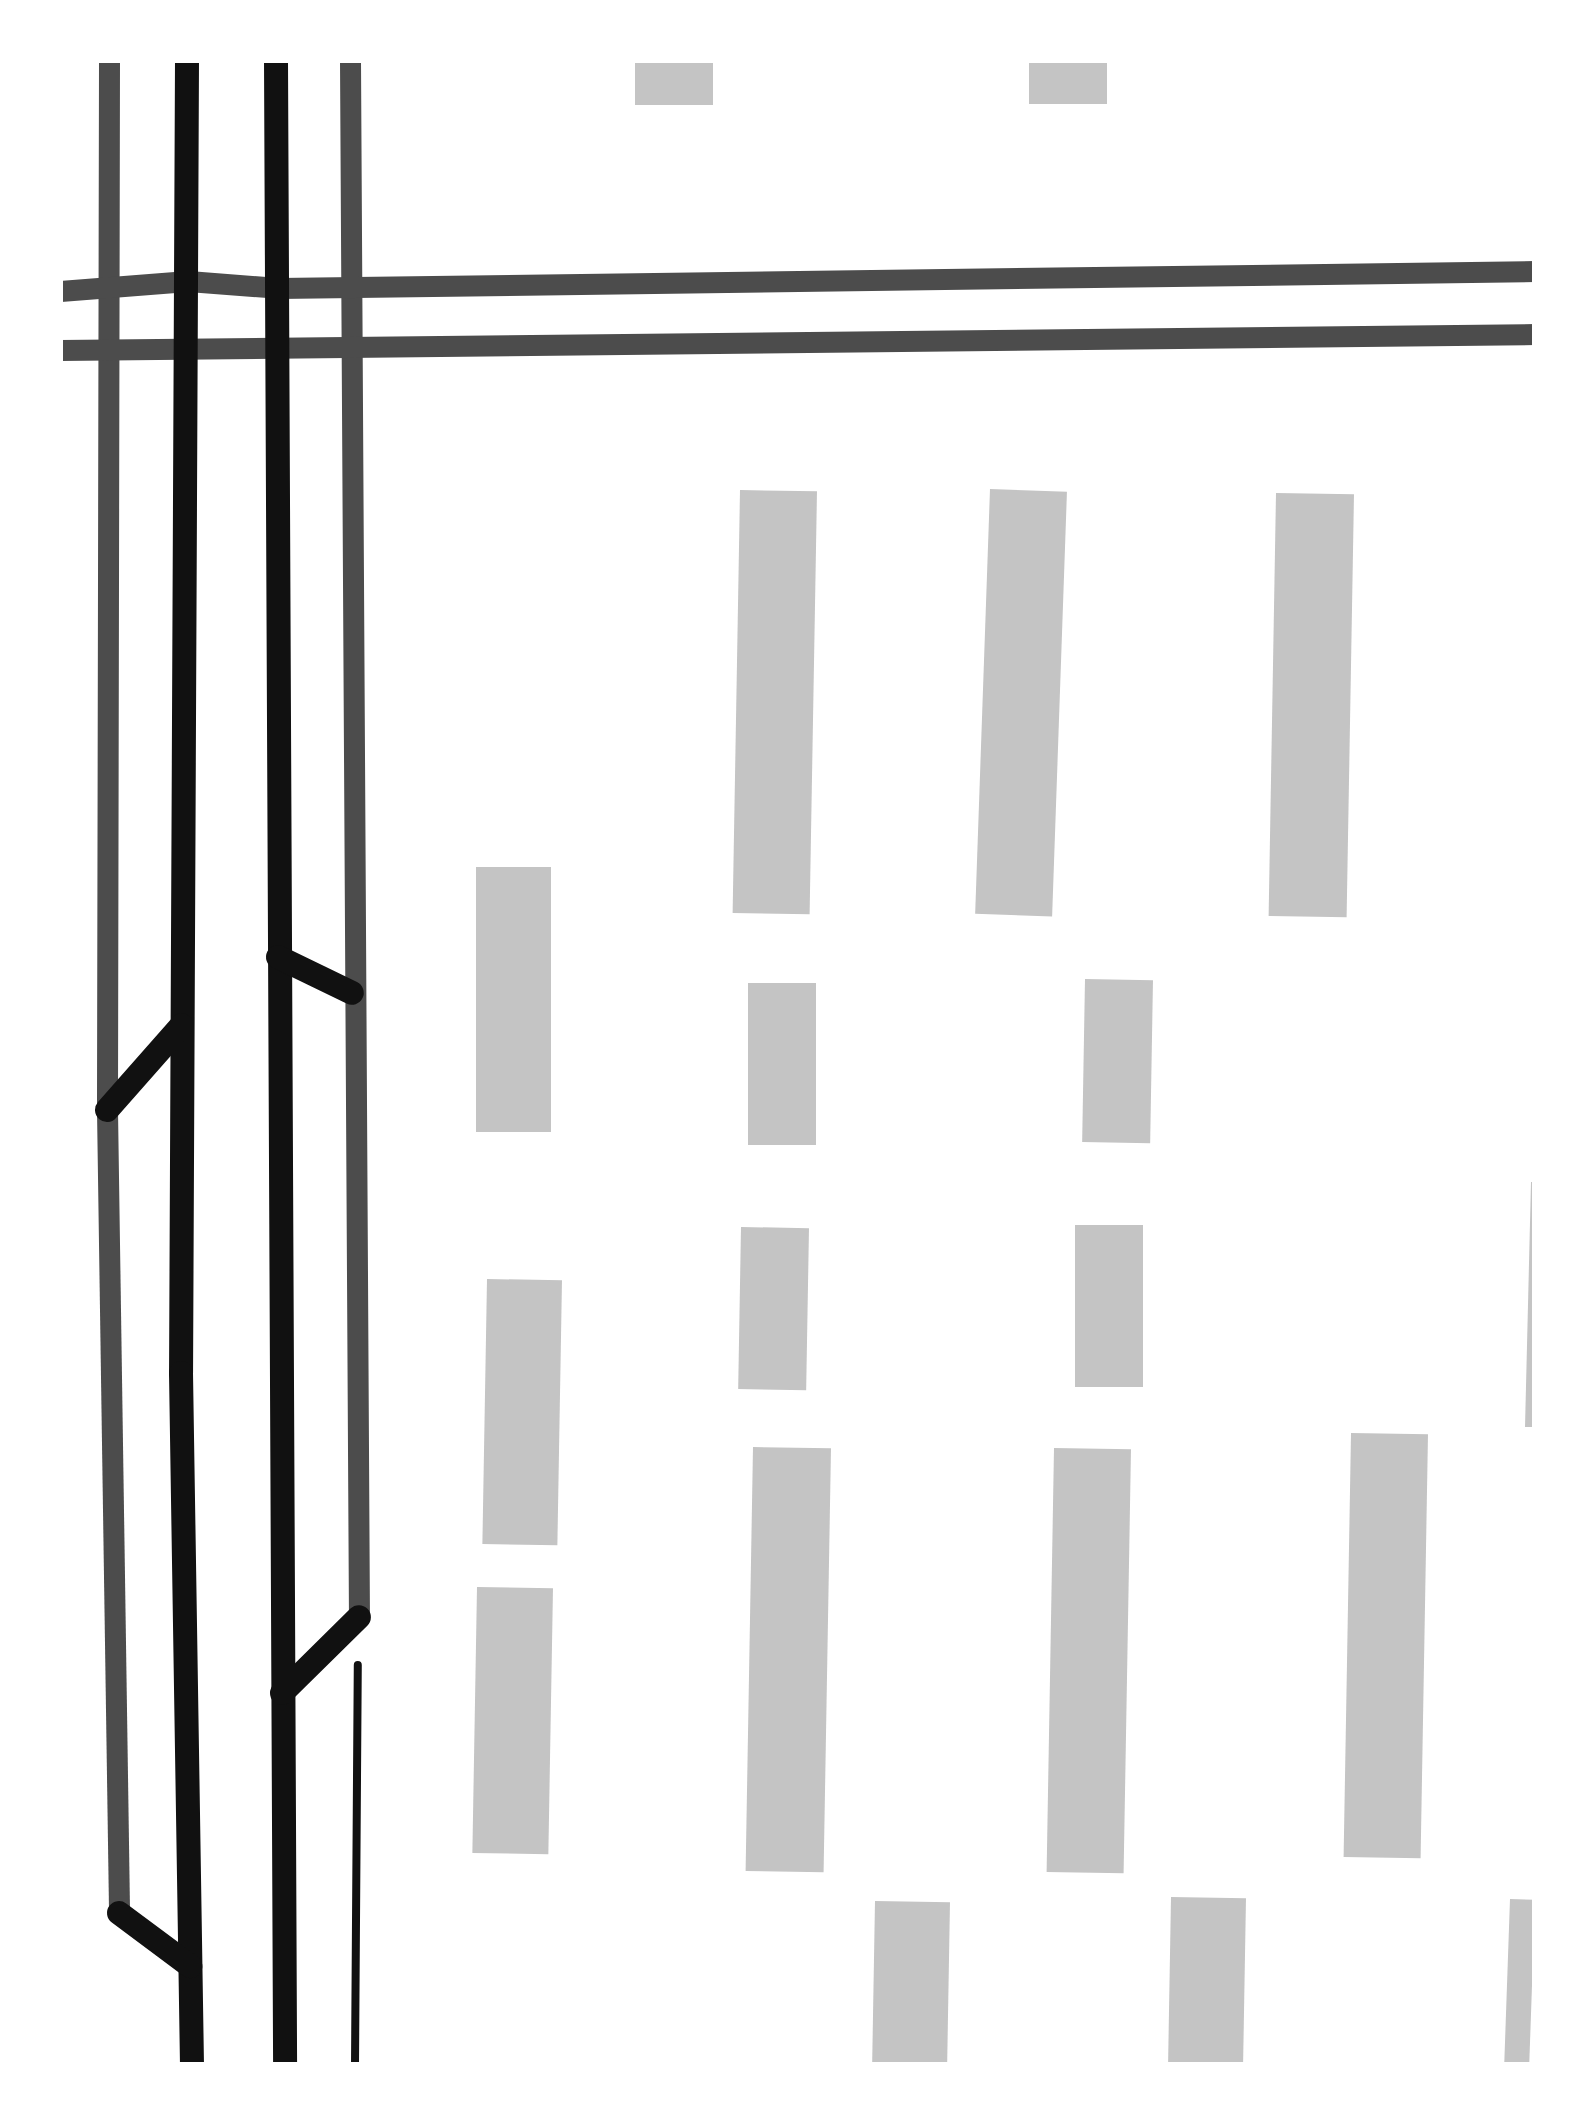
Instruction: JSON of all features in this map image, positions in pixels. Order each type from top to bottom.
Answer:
[{"type":"main road","points":[[187,60],[182,1025],[191,2065]]},
{"type":"main road","points":[[276,60],[285,2065]]},
{"type":"main road","points":[[278,957],[352,993]]},
{"type":"main road","points":[[107,1110],[182,1025]]},
{"type":"main road","points":[[282,1693],[359,1617]]},
{"type":"main road","points":[[119,1913],[190,1966]]},
{"type":"street","points":[[109,60],[107,1110],[119,1913]]},
{"type":"street","points":[[350,60],[359,1617]]},
{"type":"street","points":[[60,291],[188,281],[278,287],[1535,271]]},
{"type":"street","points":[[60,350],[1535,334]]},
{"type":"path","points":[[355,2065],[359,1617]]},
{"type":"building","points":[[635,60],[713,60],[713,105],[635,105]]},
{"type":"building","points":[[1029,60],[1107,60],[1107,104],[1029,104]]},
{"type":"building","points":[[990,489],[1067,492],[1052,916],[975,914]]},
{"type":"building","points":[[740,490],[817,491],[810,914],[733,913]]},
{"type":"building","points":[[1276,493],[1354,494],[1347,917],[1269,916]]},
{"type":"building","points":[[476,867],[551,867],[551,1132],[476,1132]]},
{"type":"building","points":[[1085,979],[1153,980],[1150,1143],[1082,1142]]},
{"type":"building","points":[[748,983],[816,983],[816,1145],[748,1145]]},
{"type":"building","points":[[1531,1182],[1535,1182],[1535,1427],[1525,1427]]},
{"type":"building","points":[[1075,1225],[1143,1225],[1143,1387],[1075,1387]]},
{"type":"building","points":[[741,1227],[809,1228],[806,1390],[738,1389]]},
{"type":"building","points":[[487,1279],[562,1280],[557,1545],[482,1544]]},
{"type":"building","points":[[1351,1433],[1428,1434],[1421,1858],[1344,1857]]},
{"type":"building","points":[[753,1447],[831,1448],[824,1872],[746,1871]]},
{"type":"building","points":[[1054,1448],[1131,1449],[1124,1873],[1047,1872]]},
{"type":"building","points":[[477,1587],[553,1588],[548,1854],[472,1853]]},
{"type":"building","points":[[1171,1897],[1246,1898],[1243,2065],[1168,2065]]},
{"type":"building","points":[[1510,1899],[1535,1900],[1529,2065],[1504,2065]]},
{"type":"building","points":[[875,1901],[950,1902],[947,2065],[872,2065]]}]
